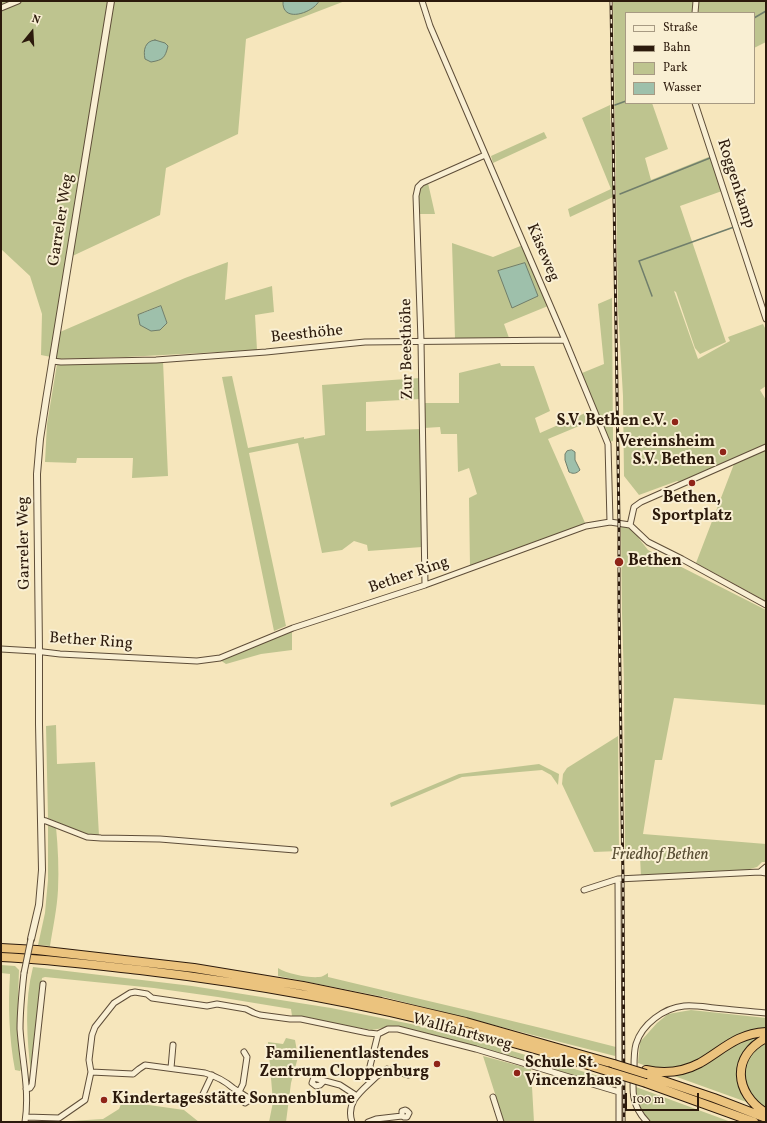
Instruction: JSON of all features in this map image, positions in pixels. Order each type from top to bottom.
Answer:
[{"type":"highway","points":[[1,948],[37,950],[194,968],[303,986],[381,1002],[466,1022],[646,1072],[766,1118]]},
{"type":"highway","points":[[1,957],[74,963],[190,976],[330,999],[462,1029],[541,1051],[646,1083],[754,1122]]},
{"type":"highway","points":[[646,1072],[674,1072],[688,1068],[699,1063],[739,1038],[748,1034],[766,1032]]},
{"type":"highway","points":[[766,1038],[754,1045],[749,1051],[742,1064],[741,1075],[743,1087],[748,1098],[758,1108],[766,1113]]},
{"type":"street","points":[[1,8],[18,1]]},
{"type":"street","name":"Garreler Weg","points":[[26,1119],[26,1089],[20,1028],[21,1009],[24,973],[39,905],[42,870],[37,474],[40,439],[52,361],[111,1]]},
{"type":"street","name":"Käseweg","points":[[422,1],[430,26],[608,444],[610,522]]},
{"type":"street","points":[[695,12],[696,1]]},
{"type":"street","name":"Roggenkamp","points":[[695,104],[766,319]]},
{"type":"street","name":"Zur Beesthöhe","points":[[425,585],[421,341],[416,196],[418,187],[422,183],[485,155]]},
{"type":"street","name":"Beesthöhe","points":[[52,361],[156,360],[266,352],[365,342],[565,340]]},
{"type":"street","points":[[766,447],[641,502],[634,507],[630,525],[648,542],[766,604]]},
{"type":"street","name":"Bether Ring","points":[[1,649],[60,654],[197,661],[220,658],[294,628],[425,585],[586,526],[610,522],[630,525]]},
{"type":"street","points":[[41,820],[87,837],[160,839],[295,850]]},
{"type":"street","points":[[760,872],[766,867]]},
{"type":"street","points":[[584,890],[618,879],[760,872],[766,873]]},
{"type":"street","points":[[618,879],[619,1122]]},
{"type":"street","name":"Garreler Weg","points":[[26,1089],[32,1086],[43,984]]},
{"type":"street","name":"Wallfahrtsweg","points":[[26,1119],[59,1118],[86,1098],[91,1072],[89,1060],[92,1035],[95,1027],[114,1003],[130,993],[135,992],[147,994],[152,998],[207,1006],[218,1004],[246,1009],[260,1015],[301,1019],[378,1034],[388,1029],[398,1029],[476,1049],[618,1092]]},
{"type":"street","points":[[647,1122],[638,1111],[635,1104],[633,1085],[636,1043],[648,1024],[666,1011],[684,1006],[766,1013]]},
{"type":"street","points":[[376,1077],[370,1066],[378,1034]]},
{"type":"street","points":[[171,1068],[173,1045]]},
{"type":"street","points":[[91,1072],[133,1074],[145,1065],[171,1068],[212,1075],[239,1092],[243,1084],[248,1057],[244,1052]]},
{"type":"street","points":[[352,1122],[349,1114],[354,1100],[376,1077],[386,1069],[408,1074]]},
{"type":"street","points":[[203,1094],[212,1075]]},
{"type":"street","points":[[324,1081],[340,1085],[357,1096]]},
{"type":"street","points":[[493,1097],[501,1122]]},
{"type":"street","points":[[368,1122],[376,1119],[402,1116]]},
{"type":"green space","points":[[1,1],[283,1],[317,4],[319,1],[345,1],[246,39],[238,134],[166,168],[160,215],[66,259],[51,357],[41,355],[42,314],[30,276],[1,249]]},
{"type":"green space","points":[[613,1],[695,1],[693,12],[625,12],[625,104],[652,104],[668,149],[645,158],[651,180],[711,156],[722,191],[680,206],[726,342],[700,354],[695,348],[676,292],[674,291],[698,359],[730,341],[728,337],[763,324],[766,330],[766,386],[760,390],[766,400],[766,444],[679,482],[677,481],[639,495],[624,476],[623,396],[618,309]]},
{"type":"green space","points":[[699,1],[766,1],[766,42],[755,48],[755,12],[698,12]]},
{"type":"green space","points":[[610,105],[613,197],[570,217],[568,209],[611,189],[582,118]]},
{"type":"green space","points":[[544,132],[547,138],[493,163],[491,156]]},
{"type":"green space","points":[[428,183],[435,214],[419,214],[420,188]]},
{"type":"green space","points":[[452,243],[493,257],[523,245],[548,306],[504,324],[509,338],[455,338]]},
{"type":"green space","points":[[228,262],[225,300],[272,286],[274,312],[255,315],[257,350],[56,359],[60,332],[185,278]],"holes":[[[161,306],[167,323],[142,313]]]},
{"type":"green space","points":[[612,298],[613,441],[610,442],[582,373],[604,364],[598,304]]},
{"type":"green space","points":[[163,361],[168,476],[132,478],[133,458],[77,458],[76,463],[45,462],[47,424],[57,364]]},
{"type":"green space","points":[[500,363],[501,366],[534,366],[550,411],[535,418],[540,433],[592,410],[596,419],[548,439],[586,525],[470,567],[469,498],[477,494],[469,468],[458,472],[457,434],[441,434],[440,427],[424,428],[424,403],[459,403],[459,373]]},
{"type":"green space","points":[[232,376],[248,448],[304,437],[304,439],[325,435],[322,385],[420,378],[420,399],[366,402],[366,431],[421,429],[422,547],[368,551],[367,545],[354,541],[342,550],[322,553],[298,443],[249,453],[286,626],[274,631],[222,377]]},
{"type":"green space","points":[[766,450],[766,600],[764,600],[696,563],[734,464]]},
{"type":"green space","name":"Friedhof Bethen","points":[[621,525],[630,527],[648,550],[766,610],[766,705],[674,698],[662,760],[655,760],[643,834],[766,844],[766,862],[762,862],[757,867],[750,869],[749,871],[641,876],[640,857],[625,857]]},
{"type":"green space","points":[[292,631],[292,650],[261,654],[226,664],[220,660],[247,650]]},
{"type":"green space","points":[[56,725],[57,764],[95,762],[99,836],[86,835],[48,818],[46,726]]},
{"type":"green space","points":[[618,736],[619,851],[594,852],[562,784],[563,774],[567,768]]},
{"type":"green space","points":[[539,764],[559,774],[558,785],[551,775],[542,770],[462,777],[391,807],[390,803],[459,774]]},
{"type":"green space","points":[[48,825],[56,827],[58,851],[56,911],[50,946],[38,945],[45,913],[48,880]]},
{"type":"green space","points":[[1,965],[15,966],[19,970],[17,1031],[20,1071],[15,1070],[11,1046],[9,1010],[10,974],[1,973]]},
{"type":"green space","points":[[33,967],[192,986],[331,1008],[411,1024],[616,1081],[616,1084],[612,1087],[475,1047],[394,1026],[372,1030],[292,1016],[291,1009],[218,997],[154,988],[45,977],[42,978],[31,1074],[28,1047],[27,1007]]},
{"type":"green space","points":[[278,968],[292,974],[310,977],[320,977],[328,973],[328,977],[616,1047],[615,1056],[384,997],[278,976]]},
{"type":"green space","points":[[691,1010],[766,1018],[766,1109],[638,1063],[640,1042],[657,1023],[668,1014]]},
{"type":"green space","points":[[286,1038],[295,1040],[298,1057],[291,1083],[286,1122],[269,1122],[273,1102],[268,1042],[283,1044]]},
{"type":"green space","points":[[483,1056],[531,1069],[534,1122],[504,1122]]},
{"type":"green space","points":[[636,1087],[731,1122],[651,1122],[644,1114],[640,1106]]},
{"type":"green space","points":[[123,1099],[142,1104],[184,1110],[199,1122],[70,1122],[103,1119],[119,1109]]},
{"type":"water","points":[[283,1],[319,1],[311,9],[298,14],[292,14],[287,12],[284,8]]},
{"type":"water","points":[[155,40],[165,43],[168,46],[163,58],[151,62],[145,59],[144,52],[147,44]]},
{"type":"water","points":[[525,263],[538,296],[512,308],[498,271]]},
{"type":"water","points":[[161,306],[167,323],[160,330],[151,331],[140,325],[138,315]]},
{"type":"water","points":[[572,450],[575,452],[575,460],[580,470],[574,473],[569,472],[565,460],[565,454],[567,451]]},
{"type":"waterway","points":[[755,17],[766,11]]},
{"type":"waterway","points":[[615,105],[625,101]]},
{"type":"waterway","points":[[620,194],[710,158]]},
{"type":"waterway","points":[[652,296],[639,261],[734,227]]},
{"type":"railway","points":[[611,1],[619,523],[624,1122]]},
{"type":"place","name":"S.V. Bethen e.V.","points":[[675,422]]},
{"type":"place","name":"Vereinsheim S.V. Bethen","points":[[723,452]]},
{"type":"place","name":"Bethen, Sportplatz","points":[[692,483]]},
{"type":"place","name":"Bethen","points":[[619,562]]},
{"type":"place","name":"Familienentlastendes Zentrum Cloppenburg","points":[[437,1064]]},
{"type":"place","name":"Schule St. Vincenzhaus","points":[[517,1073]]},
{"type":"place","name":"Kindertagesstätte Sonnenblume","points":[[104,1100]]}]
